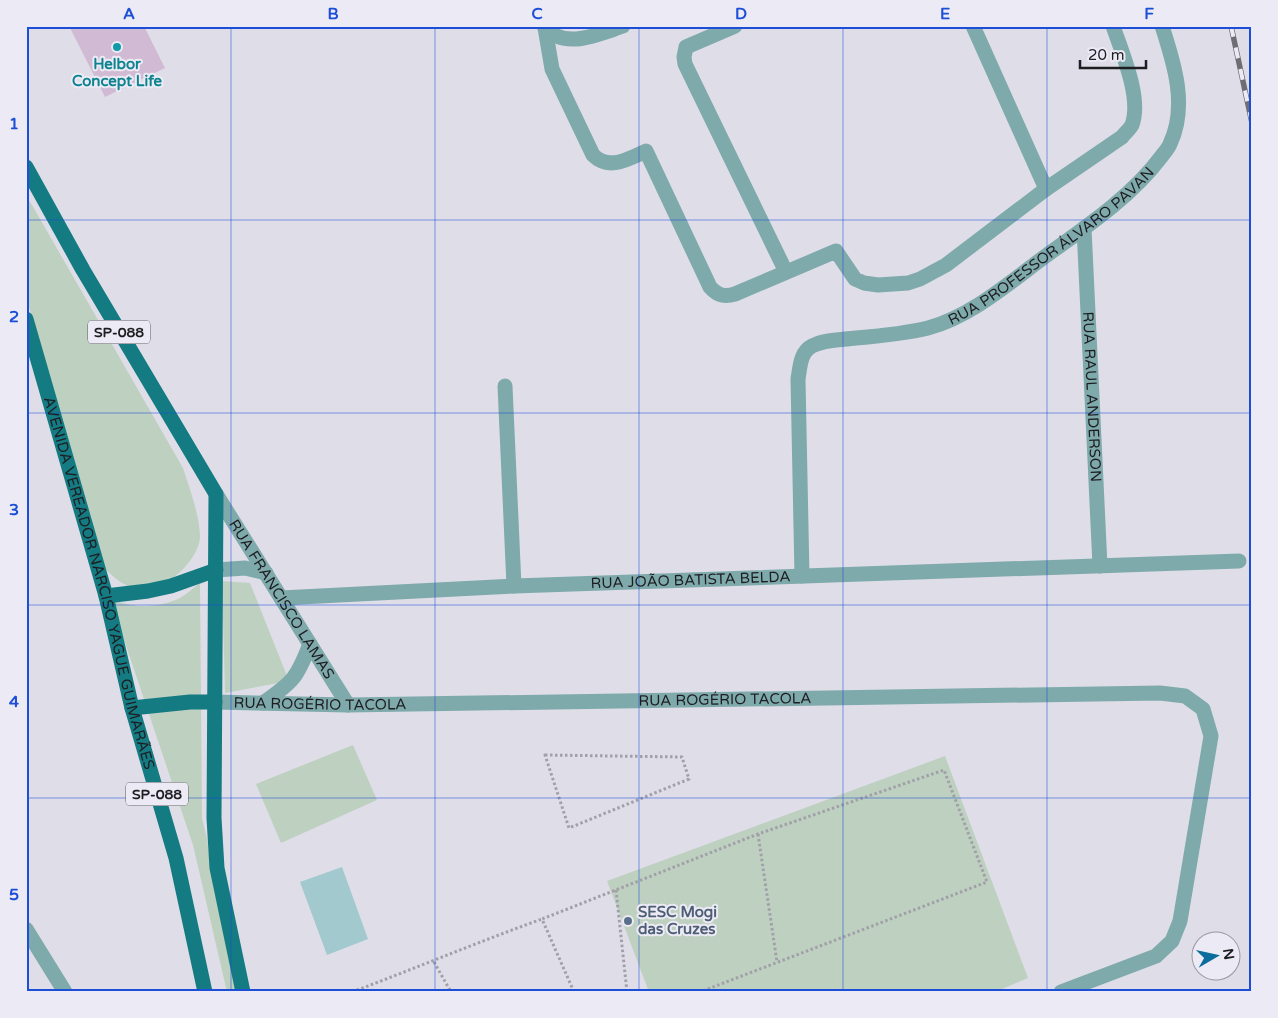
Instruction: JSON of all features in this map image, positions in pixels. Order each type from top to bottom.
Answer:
[{"type":"main road","name":"SP-088","points":[[26,167],[83,270],[216,494]]},
{"type":"main road","name":"AVENIDA VEREADOR NARCISO YAGUE GUIMARÃES","points":[[26,319],[106,596],[132,708],[176,858],[205,992]]},
{"type":"main road","points":[[216,494],[214,818],[217,868],[243,992]]},
{"type":"main road","points":[[106,596],[156,589],[216,570]]},
{"type":"main road","points":[[132,708],[190,702],[215,702]]},
{"type":"street","points":[[545,27],[556,36],[578,39],[592,37],[622,26]]},
{"type":"street","points":[[735,26],[686,47],[685,64],[786,272]]},
{"type":"street","points":[[973,26],[1046,189]]},
{"type":"street","points":[[545,27],[552,69],[593,155],[598,160],[616,164],[646,152],[710,288],[722,296],[735,294],[836,251],[855,279],[864,284],[908,283],[920,279],[946,265],[1046,189],[1122,137],[1131,127],[1135,112],[1135,98],[1113,26]]},
{"type":"street","name":"RUA PROFESSOR ÁLVARO PAVAN","points":[[802,576],[798,380],[803,354],[810,347],[827,341],[895,334],[928,327],[954,318],[989,298],[1084,228],[1133,188],[1152,169],[1170,144],[1177,120],[1178,94],[1174,64],[1162,26]]},
{"type":"street","name":"RUA RAUL ANDERSON","points":[[1084,228],[1100,566]]},
{"type":"street","points":[[506,386],[514,586]]},
{"type":"street","name":"RUA FRANCISCO LAMAS","points":[[216,494],[348,704]]},
{"type":"street","name":"RUA JOÃO BATISTA BELDA","points":[[281,598],[514,586],[1239,561]]},
{"type":"street","points":[[216,570],[245,568],[266,574]]},
{"type":"street","points":[[263,703],[292,682],[310,644]]},
{"type":"street","name":"RUA ROGÉRIO TACOLA","points":[[215,702],[348,704],[1160,693],[1185,696],[1203,709],[1211,736],[1180,921],[1172,941],[1156,956],[1061,992]]},
{"type":"street","points":[[26,929],[65,992]]},
{"type":"path","points":[[545,755],[682,757],[689,779],[569,828],[545,755]]},
{"type":"path","points":[[352,992],[434,962],[478,942],[542,919],[758,834],[944,770],[987,882],[700,992]]},
{"type":"path","points":[[758,834],[777,962]]},
{"type":"path","points":[[616,890],[627,992]]},
{"type":"path","points":[[542,919],[574,992]]},
{"type":"path","points":[[434,962],[451,992]]},
{"type":"green space","points":[[26,197],[183,468],[198,519],[199,544],[196,552],[179,574],[157,587],[143,589],[124,584],[100,564],[26,296]]},
{"type":"green space","points":[[222,581],[250,583],[289,681],[225,693]]},
{"type":"green space","points":[[200,583],[202,818],[214,889],[237,992],[227,992],[193,845],[110,598],[135,606],[153,606],[178,599]]},
{"type":"green space","points":[[353,745],[377,800],[281,843],[256,784]]},
{"type":"green space","points":[[945,756],[1028,978],[995,992],[649,992],[607,881]]},
{"type":"water","points":[[342,867],[368,939],[327,955],[300,882]]},
{"type":"building","name":"Helbor Concept Life","points":[[69,26],[144,26],[165,68],[105,97]]},
{"type":"railway","points":[[1231,26],[1252,123]]},
{"type":"place","name":"Helbor Concept Life","points":[[117,47]]},
{"type":"place","name":"SESC Mogi das Cruzes","points":[[628,921]]}]
